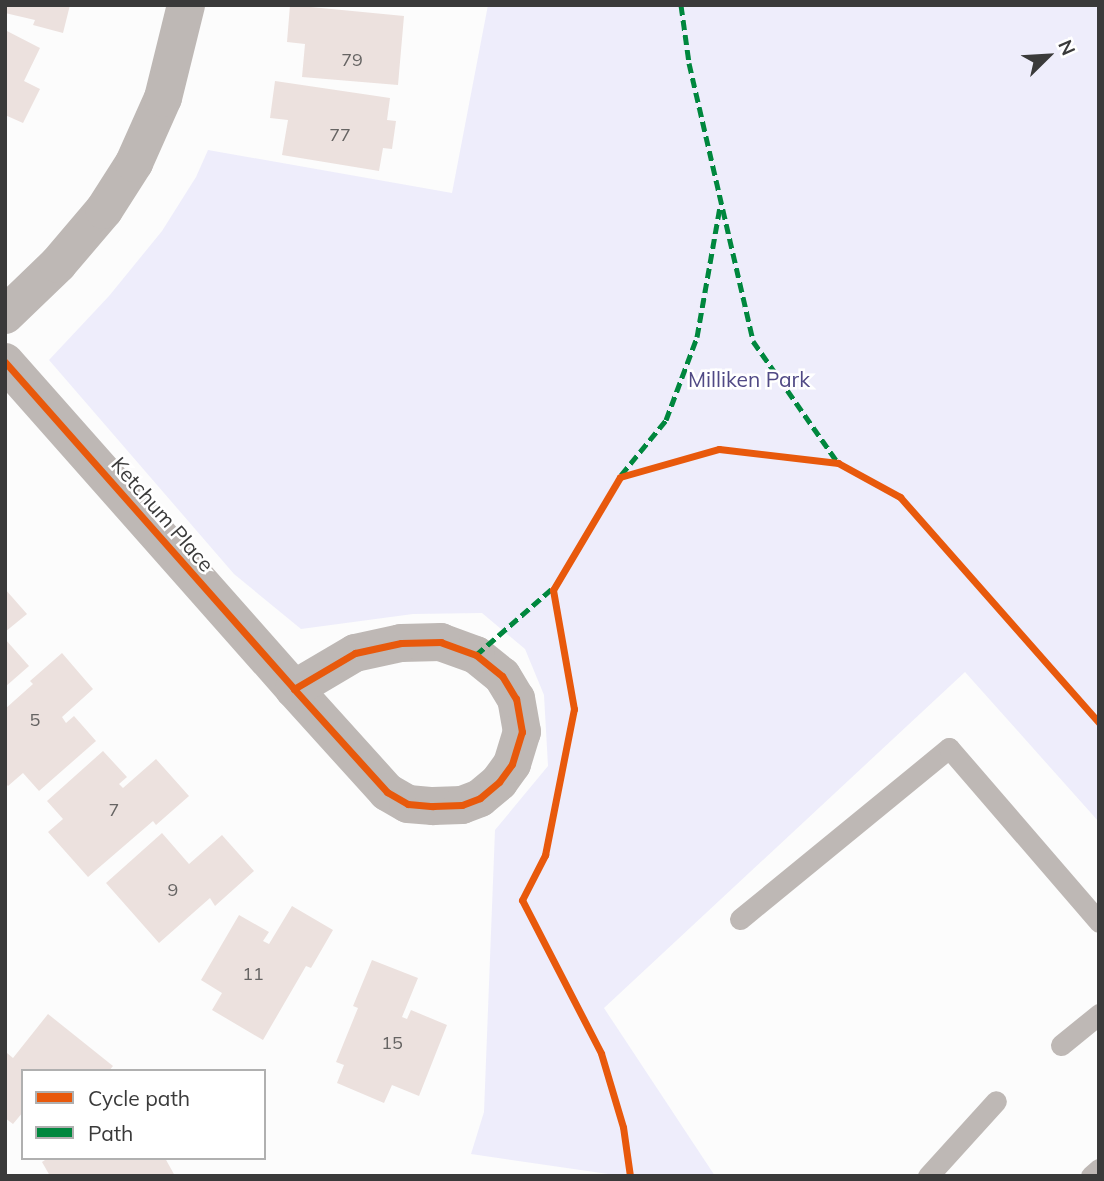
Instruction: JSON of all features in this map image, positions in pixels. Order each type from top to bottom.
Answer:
[{"type":"street","points":[[5,315],[58,264],[104,210],[134,163],[163,98],[186,5]]},
{"type":"street","name":"Ketchum Place","points":[[5,362],[294,689],[387,792],[408,804],[462,805],[480,798],[499,782],[512,764],[522,732],[516,699],[502,676],[476,655],[441,642],[401,643],[355,653],[294,689]]},
{"type":"lane","points":[[740,919],[949,748],[1099,922]]},
{"type":"lane","points":[[1061,1045],[1099,1014]]},
{"type":"lane","points":[[928,1176],[996,1101]]},
{"type":"lane","points":[[1091,1176],[1099,1169]]},
{"type":"green space","name":"Milliken Park","points":[[488,5],[1099,5],[1099,822],[965,672],[604,1008],[715,1176],[622,1176],[471,1154],[484,1112],[495,830],[548,766],[544,695],[525,649],[482,613],[413,614],[301,629],[234,574],[49,360],[109,296],[162,231],[196,177],[208,150],[452,193]]},
{"type":"building","points":[[5,5],[70,5],[63,33],[33,25],[35,20],[5,13]]},
{"type":"building","points":[[290,5],[404,16],[398,85],[302,77],[305,44],[287,42]]},
{"type":"building","points":[[5,30],[40,48],[24,81],[40,89],[23,123],[5,115]]},
{"type":"building","points":[[275,81],[390,98],[387,120],[396,121],[392,149],[383,148],[379,171],[282,155],[288,120],[270,118]]},
{"type":"building","points":[[5,589],[27,614],[5,632]]},
{"type":"building","points":[[5,639],[29,666],[5,687]]},
{"type":"building","points":[[62,653],[93,689],[62,717],[66,723],[74,716],[96,741],[39,791],[23,773],[8,786],[5,783],[5,709],[33,684],[30,681]]},
{"type":"building","points":[[103,751],[127,777],[119,784],[123,788],[156,759],[189,796],[156,825],[153,821],[88,877],[48,832],[63,819],[47,801]]},
{"type":"building","points":[[162,833],[189,864],[222,835],[254,871],[215,906],[210,898],[159,943],[106,883]]},
{"type":"building","points":[[292,906],[333,930],[311,968],[306,966],[263,1040],[212,1010],[222,993],[201,980],[239,915],[269,932],[263,941],[269,944]]},
{"type":"building","points":[[372,960],[418,978],[402,1017],[407,1019],[411,1010],[447,1025],[419,1096],[392,1085],[384,1103],[337,1083],[344,1065],[336,1062],[358,1008],[353,1006]]},
{"type":"building","points":[[48,1014],[113,1066],[111,1069],[21,1069],[21,1114],[13,1124],[5,1118],[5,1056],[7,1053],[13,1058]]},
{"type":"building","points":[[166,1160],[175,1176],[50,1176],[42,1162]]},
{"type":"marked path","points":[[681,5],[689,63],[753,341],[838,463]]},
{"type":"marked path","points":[[621,475],[666,420],[697,337],[720,207]]},
{"type":"marked path","points":[[476,655],[555,586]]},
{"type":"cycle path","points":[[5,362],[294,689],[387,792],[408,804],[433,806],[462,805],[480,798],[499,782],[512,764],[522,732],[516,699],[502,676],[476,655],[441,642],[401,643],[355,653],[294,689]]},
{"type":"cycle path","points":[[630,1176],[623,1127],[601,1053],[522,900],[545,855],[574,709],[553,590],[620,477],[719,449],[838,463],[900,497],[1099,723]]}]
